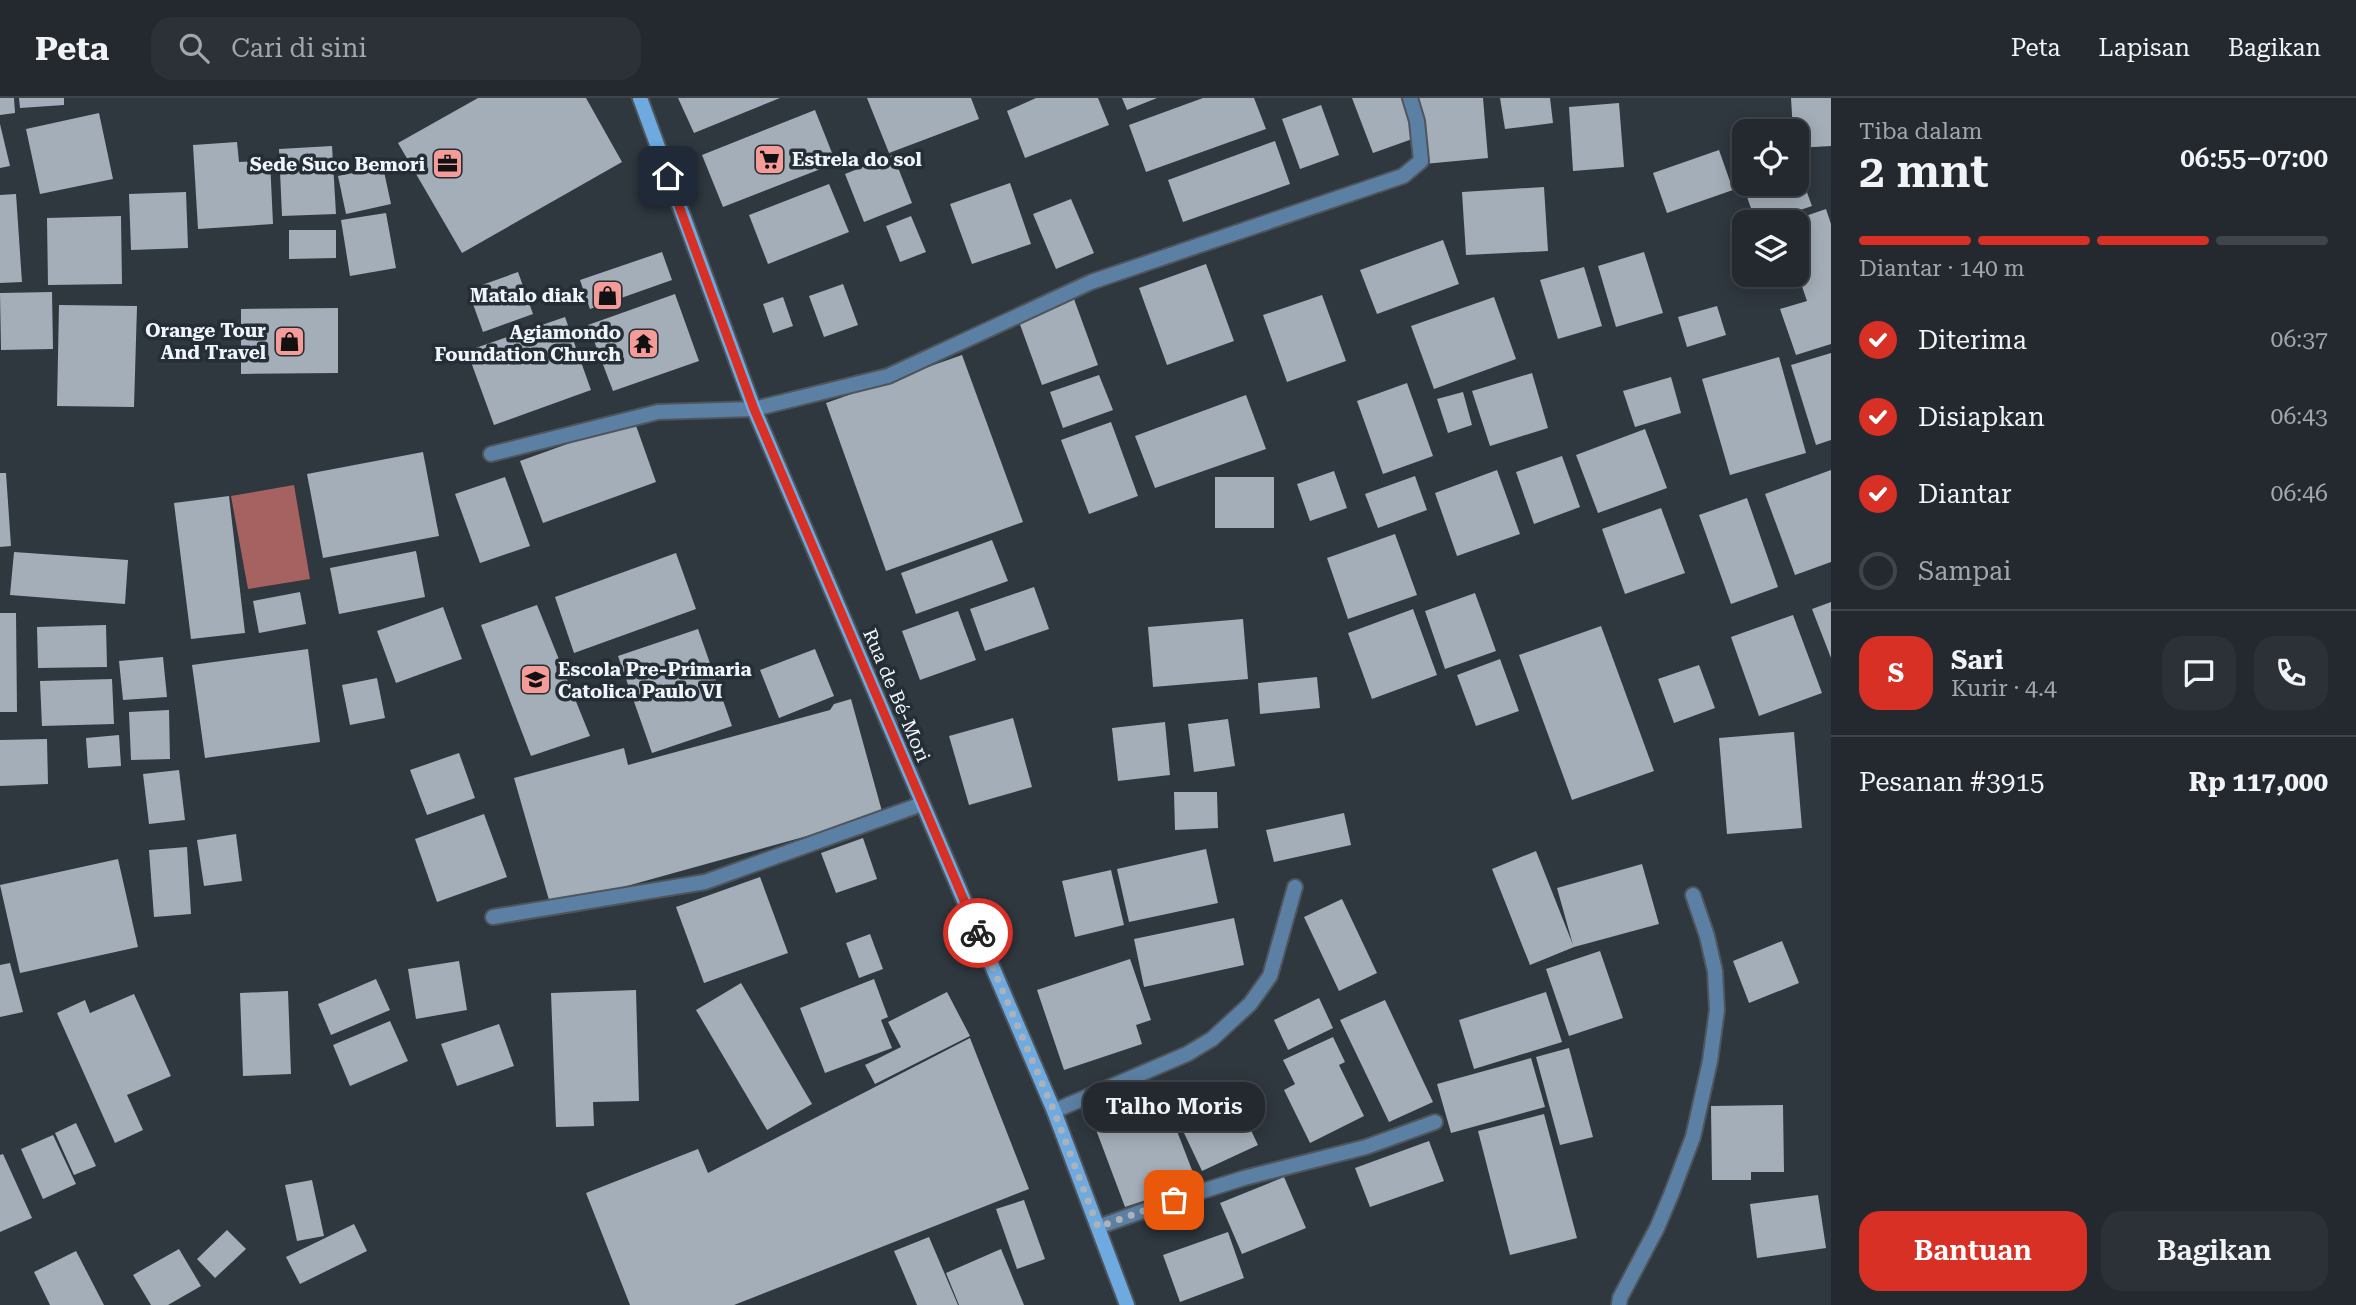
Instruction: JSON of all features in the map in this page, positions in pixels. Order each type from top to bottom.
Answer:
[{"type":"street","name":"Rua de Bé-Mori","points":[[640,98],[754,409],[1054,1111],[1127,1305]]},
{"type":"street","points":[[491,454],[658,412],[754,409],[888,376],[1091,282],[1403,176],[1421,161],[1417,121],[1410,98]]},
{"type":"street","points":[[493,917],[705,882],[922,804]]},
{"type":"street","points":[[1054,1111],[1187,1054],[1212,1039],[1250,1004],[1270,976],[1295,887]]},
{"type":"street","points":[[1619,1305],[1620,1298],[1657,1228],[1689,1148],[1710,1061],[1717,1010],[1715,971],[1693,895]]},
{"type":"street","points":[[1098,1227],[1244,1178],[1366,1147],[1435,1122]]},
{"type":"shaded area","points":[[294,485],[310,579],[248,589],[231,496]]},
{"type":"building","points":[[0,98],[14,98],[15,113],[0,115]]},
{"type":"building","points":[[19,98],[64,98],[64,105],[20,108]]},
{"type":"building","points":[[478,98],[586,98],[622,162],[462,253],[398,143]]},
{"type":"building","points":[[678,98],[780,98],[694,133]]},
{"type":"building","points":[[867,98],[971,98],[979,119],[889,153]]},
{"type":"building","points":[[1036,98],[1098,98],[1109,125],[1025,158],[1007,111]]},
{"type":"building","points":[[1122,98],[1157,98],[1127,110]]},
{"type":"building","points":[[1203,98],[1254,98],[1266,129],[1146,172],[1129,125]]},
{"type":"building","points":[[1352,98],[1403,98],[1418,137],[1373,153]]},
{"type":"building","points":[[1417,98],[1483,98],[1488,158],[1424,164]]},
{"type":"building","points":[[1500,98],[1550,98],[1553,123],[1505,129]]},
{"type":"building","points":[[1791,98],[1831,98],[1831,146],[1809,147],[1809,119],[1792,119]]},
{"type":"building","points":[[1619,103],[1624,167],[1573,171],[1569,107]]},
{"type":"building","points":[[1321,105],[1339,155],[1300,169],[1282,119]]},
{"type":"building","name":"Estrela do sol","points":[[815,110],[836,163],[723,207],[702,155]]},
{"type":"building","points":[[99,113],[113,179],[40,194],[26,129]]},
{"type":"building","points":[[0,124],[10,166],[0,168]]},
{"type":"building","points":[[1275,141],[1290,184],[1183,222],[1168,180]]},
{"type":"building","points":[[237,142],[239,162],[270,160],[273,224],[198,229],[193,145]]},
{"type":"building","points":[[332,146],[336,214],[282,216],[279,149]]},
{"type":"building","points":[[1719,150],[1732,190],[1667,213],[1653,173]]},
{"type":"building","points":[[893,155],[912,203],[864,222],[845,174]]},
{"type":"building","points":[[383,167],[391,204],[346,214],[338,176]]},
{"type":"building","points":[[1010,183],[1031,244],[972,264],[950,204]]},
{"type":"building","points":[[829,184],[849,232],[768,264],[749,215]]},
{"type":"building","points":[[1544,187],[1548,251],[1466,255],[1462,192]]},
{"type":"building","points":[[186,192],[188,248],[131,250],[129,194]]},
{"type":"building","points":[[16,194],[22,282],[0,283],[0,195]]},
{"type":"building","points":[[1747,196],[1808,196],[1812,206],[1800,210],[1752,210]]},
{"type":"building","points":[[1071,199],[1094,253],[1056,269],[1033,214]]},
{"type":"building","points":[[1826,209],[1831,224],[1831,344],[1796,355],[1780,309],[1807,301],[1802,287],[1809,287],[1809,215]]},
{"type":"building","points":[[386,213],[396,268],[350,276],[341,220]]},
{"type":"building","points":[[121,216],[122,284],[48,285],[47,218]]},
{"type":"building","points":[[911,216],[926,252],[900,262],[886,226]]},
{"type":"building","points":[[289,230],[336,230],[336,258],[289,259]]},
{"type":"building","points":[[1443,240],[1459,284],[1377,314],[1360,270]]},
{"type":"building","name":"Matalo diak","points":[[662,252],[672,280],[590,309],[580,280]]},
{"type":"building","points":[[1644,252],[1663,313],[1616,327],[1598,266]]},
{"type":"building","points":[[1206,264],[1234,341],[1167,365],[1139,288]]},
{"type":"building","points":[[1584,267],[1602,326],[1558,339],[1540,280]]},
{"type":"building","points":[[518,272],[533,314],[483,332],[468,290]]},
{"type":"building","points":[[843,284],[858,325],[824,337],[809,296]]},
{"type":"building","points":[[52,292],[53,349],[1,350],[0,293]]},
{"type":"building","name":"Agiamondo Foundation Church","points":[[675,294],[699,361],[613,391],[588,325]]},
{"type":"building","points":[[1322,295],[1346,361],[1287,382],[1263,315]]},
{"type":"building","points":[[783,297],[793,326],[773,333],[763,304]]},
{"type":"building","points":[[1494,297],[1516,359],[1434,389],[1411,326]]},
{"type":"building","points":[[1074,299],[1098,365],[1042,385],[1018,319]]},
{"type":"building","points":[[59,305],[137,306],[134,407],[57,406]]},
{"type":"building","points":[[1717,306],[1726,335],[1687,347],[1678,317]]},
{"type":"building","name":"Orange Tour And Travel","points":[[338,308],[338,373],[241,374],[241,309]]},
{"type":"building","points":[[565,317],[591,390],[494,425],[467,351]]},
{"type":"building","points":[[1831,353],[1831,440],[1816,445],[1791,365]]},
{"type":"building","points":[[962,355],[1023,522],[886,571],[826,403]]},
{"type":"building","points":[[1779,357],[1806,453],[1730,475],[1702,379]]},
{"type":"building","points":[[1532,373],[1548,428],[1490,446],[1472,391]]},
{"type":"building","points":[[1099,375],[1113,410],[1063,428],[1050,392]]},
{"type":"building","points":[[1671,377],[1681,413],[1635,427],[1623,391]]},
{"type":"building","points":[[1407,383],[1433,456],[1383,474],[1357,401]]},
{"type":"building","points":[[1463,392],[1472,425],[1448,433],[1437,399]]},
{"type":"building","points":[[1246,395],[1266,449],[1155,488],[1135,436]]},
{"type":"building","points":[[634,420],[656,482],[543,523],[520,461]]},
{"type":"building","points":[[1111,422],[1138,496],[1089,514],[1061,440]]},
{"type":"building","points":[[1645,429],[1667,488],[1598,513],[1576,455]]},
{"type":"building","points":[[423,452],[439,536],[323,558],[307,474]]},
{"type":"building","points":[[1562,456],[1580,507],[1534,524],[1516,472]]},
{"type":"building","points":[[1497,470],[1520,534],[1457,556],[1435,493]]},
{"type":"building","points":[[1831,470],[1831,562],[1795,575],[1765,494]]},
{"type":"building","points":[[1334,471],[1347,508],[1310,521],[1297,484]]},
{"type":"building","points":[[0,473],[6,473],[11,546],[0,547]]},
{"type":"building","points":[[1415,476],[1427,510],[1378,528],[1365,494]]},
{"type":"building","points":[[505,477],[530,546],[480,563],[455,494]]},
{"type":"building","points":[[1215,477],[1274,477],[1274,528],[1215,528]]},
{"type":"building","points":[[229,496],[245,633],[191,639],[174,503]]},
{"type":"building","points":[[1747,498],[1778,587],[1731,604],[1699,515]]},
{"type":"building","points":[[1661,508],[1685,573],[1625,594],[1602,529]]},
{"type":"building","points":[[1395,534],[1417,595],[1348,619],[1327,558]]},
{"type":"building","points":[[992,540],[1008,581],[916,614],[901,573]]},
{"type":"building","points":[[416,551],[425,597],[339,614],[330,568]]},
{"type":"building","points":[[14,552],[128,560],[125,604],[10,595]]},
{"type":"building","points":[[676,553],[696,609],[574,653],[555,597]]},
{"type":"building","points":[[1034,587],[1049,629],[985,651],[970,609]]},
{"type":"building","points":[[300,592],[306,624],[259,633],[253,601]]},
{"type":"building","points":[[1475,593],[1496,651],[1445,669],[1425,611]]},
{"type":"building","points":[[1831,602],[1831,658],[1812,609]]},
{"type":"building","name":"Escola Pre-Primaria Catolica Paulo VI","points":[[537,605],[590,736],[531,756],[481,625]]},
{"type":"building","points":[[443,607],[462,659],[396,683],[377,631]]},
{"type":"building","points":[[1413,609],[1437,675],[1372,699],[1348,633]]},
{"type":"building","points":[[958,611],[976,660],[920,680],[902,631]]},
{"type":"building","points":[[0,613],[16,613],[17,712],[0,712]]},
{"type":"building","points":[[1793,615],[1822,693],[1759,716],[1731,637]]},
{"type":"building","points":[[1243,619],[1248,679],[1153,687],[1148,627]]},
{"type":"building","points":[[106,625],[107,667],[38,668],[37,627]]},
{"type":"building","points":[[1601,626],[1654,771],[1572,800],[1519,655]]},
{"type":"building","points":[[698,629],[732,726],[652,753],[618,656]]},
{"type":"building","points":[[308,649],[320,742],[205,758],[192,665]]},
{"type":"building","points":[[815,649],[834,696],[779,718],[760,670]]},
{"type":"building","points":[[163,657],[167,697],[123,700],[119,661]]},
{"type":"building","points":[[1500,659],[1519,711],[1476,726],[1457,675]]},
{"type":"building","points":[[1699,665],[1715,708],[1674,723],[1658,679]]},
{"type":"building","points":[[1317,677],[1320,708],[1260,714],[1258,683]]},
{"type":"building","points":[[377,678],[385,718],[350,725],[342,685]]},
{"type":"building","points":[[112,679],[114,724],[42,726],[40,681]]},
{"type":"building","points":[[851,699],[883,815],[551,907],[514,778],[624,748],[628,765],[830,710],[834,704]]},
{"type":"building","points":[[169,710],[170,759],[131,760],[129,712]]},
{"type":"building","points":[[1013,718],[1032,787],[969,805],[949,736]]},
{"type":"building","points":[[1228,719],[1235,766],[1194,772],[1188,724]]},
{"type":"building","points":[[1165,722],[1170,775],[1118,781],[1112,728]]},
{"type":"building","points":[[1794,732],[1802,828],[1727,834],[1719,738]]},
{"type":"building","points":[[119,735],[121,766],[88,768],[86,738]]},
{"type":"building","points":[[47,739],[48,784],[0,786],[0,740]]},
{"type":"building","points":[[459,753],[475,798],[427,815],[410,770]]},
{"type":"building","points":[[179,770],[185,820],[149,824],[143,774]]},
{"type":"building","points":[[1174,792],[1217,792],[1218,828],[1175,830]]},
{"type":"building","points":[[1344,813],[1351,845],[1274,862],[1266,830]]},
{"type":"building","points":[[484,814],[507,877],[437,902],[415,839]]},
{"type":"building","points":[[236,834],[242,881],[204,886],[197,840]]},
{"type":"building","points":[[863,838],[877,879],[836,893],[821,853]]},
{"type":"building","points":[[187,847],[191,914],[154,917],[149,850]]},
{"type":"building","points":[[1206,849],[1218,903],[1129,922],[1117,869]]},
{"type":"building","points":[[1536,851],[1573,945],[1557,888],[1642,864],[1659,924],[1574,947],[1530,965],[1492,869]]},
{"type":"building","points":[[118,859],[138,947],[20,973],[0,885]]},
{"type":"building","points":[[1111,870],[1124,925],[1075,937],[1062,881]]},
{"type":"building","points":[[760,877],[788,953],[704,983],[676,907]]},
{"type":"building","points":[[1342,899],[1377,973],[1339,991],[1304,917]]},
{"type":"building","points":[[1234,918],[1244,965],[1144,987],[1134,939]]},
{"type":"building","points":[[870,934],[883,969],[859,978],[846,943]]},
{"type":"building","points":[[1782,941],[1799,983],[1749,1003],[1733,961]]},
{"type":"building","points":[[1600,951],[1623,1018],[1569,1036],[1546,969]]},
{"type":"building","points":[[1130,959],[1151,1020],[1136,1025],[1142,1044],[1064,1070],[1037,990]]},
{"type":"building","points":[[459,961],[467,1010],[416,1019],[408,969]]},
{"type":"building","points":[[10,963],[23,1012],[0,1017],[0,965]]},
{"type":"building","points":[[376,979],[390,1010],[331,1035],[318,1004]]},
{"type":"building","points":[[874,979],[888,1017],[881,1020],[892,1048],[825,1073],[800,1008]]},
{"type":"building","points":[[741,983],[812,1104],[767,1130],[696,1010]]},
{"type":"building","points":[[636,990],[639,1101],[593,1102],[594,1126],[556,1127],[551,993]]},
{"type":"building","points":[[288,991],[291,1074],[243,1076],[240,993]]},
{"type":"building","points":[[947,992],[970,1036],[875,1084],[865,1065],[901,1047],[888,1022]]},
{"type":"building","points":[[1546,992],[1562,1042],[1474,1069],[1459,1020]]},
{"type":"building","points":[[134,994],[171,1076],[127,1095],[143,1130],[115,1143],[57,1013],[85,1000],[90,1013]]},
{"type":"building","points":[[1319,998],[1333,1028],[1288,1050],[1274,1020]]},
{"type":"building","points":[[1385,1000],[1433,1102],[1389,1122],[1340,1020]]},
{"type":"building","points":[[390,1021],[408,1061],[350,1086],[333,1045]]},
{"type":"building","points":[[499,1024],[514,1066],[457,1086],[441,1044]]},
{"type":"building","points":[[1333,1037],[1345,1062],[1339,1065],[1364,1116],[1310,1143],[1284,1090],[1295,1084],[1283,1060]]},
{"type":"building","points":[[970,1038],[1029,1189],[734,1305],[630,1305],[586,1193],[698,1149],[708,1173]]},
{"type":"building","points":[[1569,1048],[1593,1137],[1560,1145],[1536,1057]]},
{"type":"building","points":[[1531,1058],[1545,1107],[1451,1133],[1437,1084]]},
{"type":"building","points":[[1218,1097],[1222,1104],[1235,1097],[1258,1145],[1202,1171],[1176,1116]]},
{"type":"building","points":[[1165,1100],[1197,1183],[1125,1207],[1095,1127]]},
{"type":"building","points":[[1783,1105],[1784,1172],[1751,1172],[1751,1180],[1712,1180],[1711,1106]]},
{"type":"building","points":[[1544,1114],[1577,1238],[1510,1255],[1478,1131]]},
{"type":"building","points":[[76,1123],[96,1166],[74,1175],[55,1133]]},
{"type":"building","points":[[53,1135],[76,1184],[43,1199],[21,1149]]},
{"type":"building","points":[[1429,1141],[1444,1181],[1370,1207],[1355,1168]]},
{"type":"building","points":[[3,1154],[32,1218],[0,1232],[0,1155]]},
{"type":"building","points":[[1284,1177],[1306,1228],[1242,1254],[1220,1203]]},
{"type":"building","points":[[312,1180],[324,1236],[297,1241],[285,1185]]},
{"type":"building","points":[[1818,1195],[1826,1248],[1757,1258],[1750,1204]]},
{"type":"building","points":[[1024,1200],[1045,1259],[1017,1269],[996,1209]]},
{"type":"building","points":[[354,1224],[367,1251],[300,1284],[286,1257]]},
{"type":"building","points":[[227,1230],[246,1249],[215,1278],[197,1259]]},
{"type":"building","points":[[1228,1232],[1244,1278],[1180,1302],[1163,1255]]},
{"type":"building","points":[[929,1237],[958,1305],[917,1305],[894,1251]]},
{"type":"building","points":[[179,1249],[201,1286],[168,1305],[151,1305],[133,1275]]},
{"type":"building","points":[[1001,1249],[1024,1305],[959,1305],[946,1273]]},
{"type":"building","points":[[76,1251],[104,1305],[50,1305],[34,1272]]},
{"type":"way so far","points":[[978,933],[1054,1111],[1098,1227],[1174,1200]]},
{"type":"place","name":"Estrela do sol","points":[[769,159]]},
{"type":"place","name":"Sede Suco Bemori","points":[[448,164]]},
{"type":"place","name":"Matalo diak","points":[[608,295]]},
{"type":"place","name":"Orange Tour And Travel","points":[[289,341]]},
{"type":"place","name":"Agiamondo Foundation Church","points":[[644,343]]},
{"type":"place","name":"Escola Pre-Primaria Catolica Paulo VI","points":[[535,680]]},
{"type":"place","name":"Talho Moris","points":[[1174,1200]]},
{"type":"route","points":[[668,176],[754,409],[978,933]]}]
